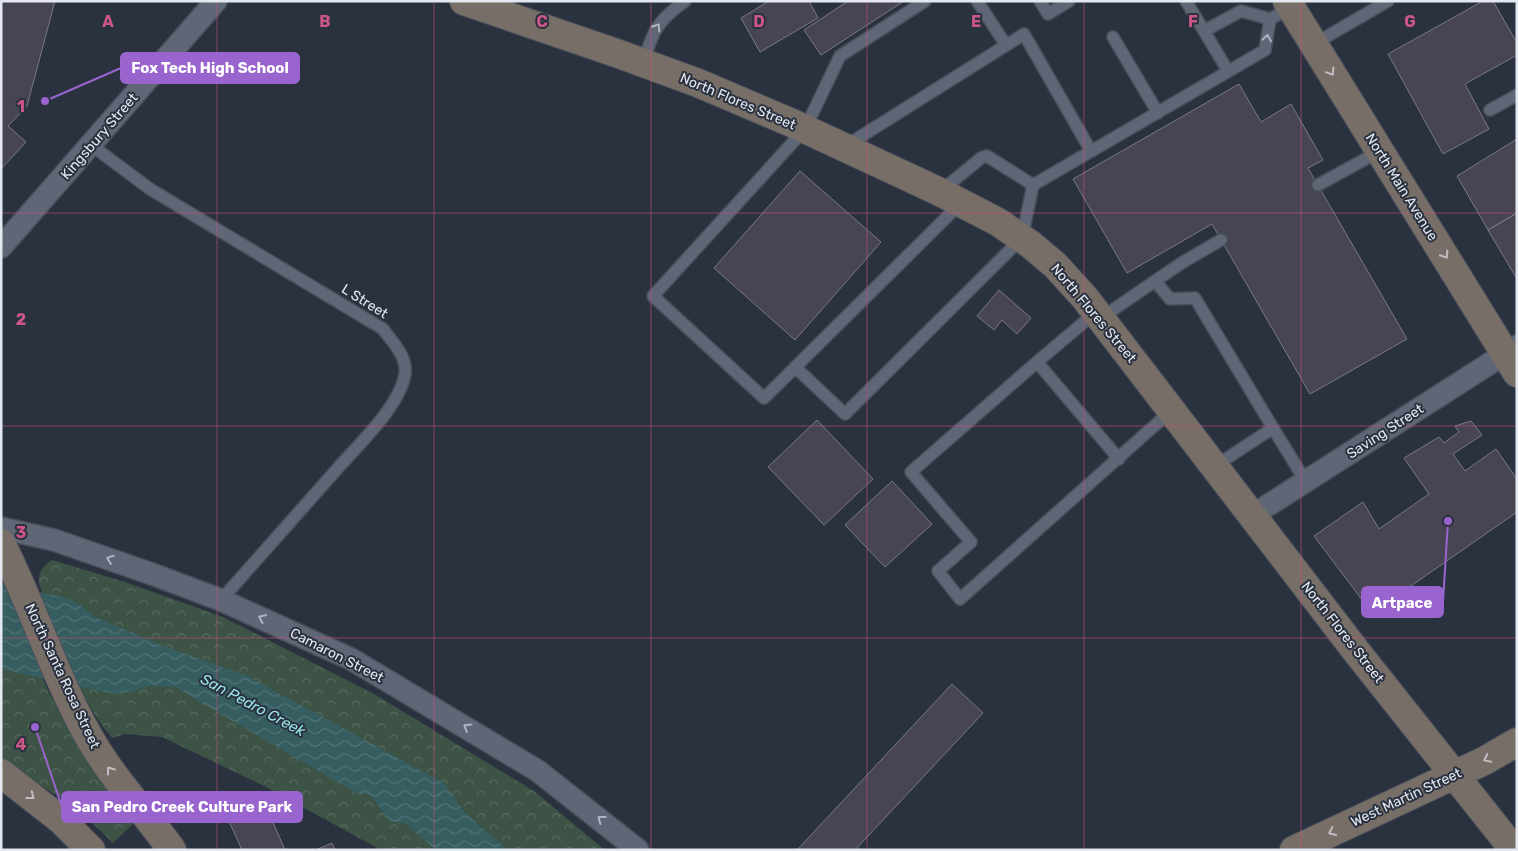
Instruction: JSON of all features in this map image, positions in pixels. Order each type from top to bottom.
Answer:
[{"type":"main road","name":"North Flores Street","points":[[464,1],[698,83],[805,129],[950,198],[998,222],[1022,238],[1055,265],[1098,315],[1356,651],[1514,850]]},
{"type":"main road","name":"North Main Avenue","points":[[1283,10],[1314,44],[1380,151],[1513,358]]},
{"type":"main road","name":"North Santa Rosa Street","points":[[6,553],[63,684],[88,736],[110,770],[147,815],[172,850]]},
{"type":"main road","name":"West Martin Street","points":[[1294,850],[1501,752],[1517,742]]},
{"type":"main road","points":[[1,774],[61,820],[91,850]]},
{"type":"street","name":"Kingsbury Street","points":[[1,247],[216,1]]},
{"type":"street","name":"Saving Street","points":[[1253,515],[1513,358]]},
{"type":"street","name":"Camaron Street","points":[[1,528],[54,540],[221,600],[351,659],[444,712],[538,770],[638,850]]},
{"type":"lane","points":[[643,63],[652,34],[664,15],[685,1]]},
{"type":"lane","points":[[925,1],[840,56],[805,129],[653,296],[764,398],[795,367],[950,198],[981,158],[987,156],[1033,185]]},
{"type":"lane","points":[[977,1],[1006,45]]},
{"type":"lane","points":[[1040,1],[1048,14],[1069,1]]},
{"type":"lane","points":[[1186,1],[1228,71]]},
{"type":"lane","points":[[1314,44],[1388,1]]},
{"type":"lane","points":[[795,367],[845,414],[1022,238],[1033,185],[1265,50],[1283,10],[1241,11],[1204,30]]},
{"type":"lane","points":[[842,147],[1024,34],[1091,151]]},
{"type":"lane","points":[[1113,37],[1158,112]]},
{"type":"lane","points":[[1490,110],[1517,95]]},
{"type":"lane","name":"L Street","points":[[91,145],[150,189],[383,329],[401,353],[406,366],[404,379],[395,398],[372,429],[221,600]]},
{"type":"lane","points":[[1318,185],[1380,151]]},
{"type":"lane","points":[[1172,410],[960,599],[938,571],[971,542],[911,472],[1037,362],[1098,315],[1221,240]]},
{"type":"lane","points":[[1155,281],[1170,299],[1195,298],[1306,482]]},
{"type":"lane","points":[[1037,362],[1119,458]]},
{"type":"lane","points":[[1215,466],[1273,428]]},
{"type":"green space","points":[[52,560],[125,582],[223,617],[374,694],[534,791],[605,850],[381,850],[264,786],[162,737],[125,734],[112,738],[99,721],[78,684],[39,584],[41,570]]},
{"type":"green space","points":[[1,577],[49,693],[88,762],[135,822],[113,843],[76,807],[1,761]]},
{"type":"water","name":"San Pedro Creek","points":[[1,584],[66,598],[82,606],[92,615],[107,622],[164,646],[247,676],[444,783],[464,812],[508,850],[436,850],[405,823],[389,821],[371,795],[356,793],[175,687],[149,686],[114,694],[1,669]]},
{"type":"building","points":[[1,1],[55,1],[27,106],[8,126],[26,142],[1,169]]},
{"type":"building","points":[[769,1],[809,1],[818,18],[760,52],[741,18]]},
{"type":"building","points":[[848,1],[904,1],[821,55],[804,30]]},
{"type":"building","points":[[1483,1],[1493,1],[1517,43],[1517,55],[1465,84],[1489,129],[1443,154],[1388,54]]},
{"type":"building","points":[[1239,84],[1261,122],[1291,104],[1323,160],[1308,168],[1407,339],[1310,394],[1212,224],[1127,273],[1073,179]]},
{"type":"building","points":[[1517,139],[1517,213],[1488,230],[1457,176]]},
{"type":"building","points":[[800,171],[881,242],[795,340],[714,268]]},
{"type":"building","points":[[1517,213],[1517,279],[1488,230]]},
{"type":"building","points":[[999,290],[1031,318],[1017,334],[1002,320],[994,330],[977,316]]},
{"type":"building","points":[[817,420],[873,479],[824,525],[768,467]]},
{"type":"building","points":[[1471,421],[1482,435],[1453,454],[1465,471],[1496,449],[1517,479],[1517,512],[1372,613],[1314,536],[1363,502],[1379,529],[1429,494],[1404,458],[1439,437],[1444,443],[1459,432],[1455,426]]},
{"type":"building","points":[[892,481],[932,524],[885,567],[845,525]]},
{"type":"building","points":[[952,684],[983,713],[855,850],[797,850]]},
{"type":"building","points":[[265,804],[285,850],[242,850],[228,819]]},
{"type":"building","points":[[332,843],[335,850],[316,850]]},
{"type":"place","name":"Fox Tech High School","points":[[45,101]]},
{"type":"place","name":"Artpace","points":[[1448,521]]},
{"type":"place","name":"San Pedro Creek Culture Park","points":[[35,727]]}]
